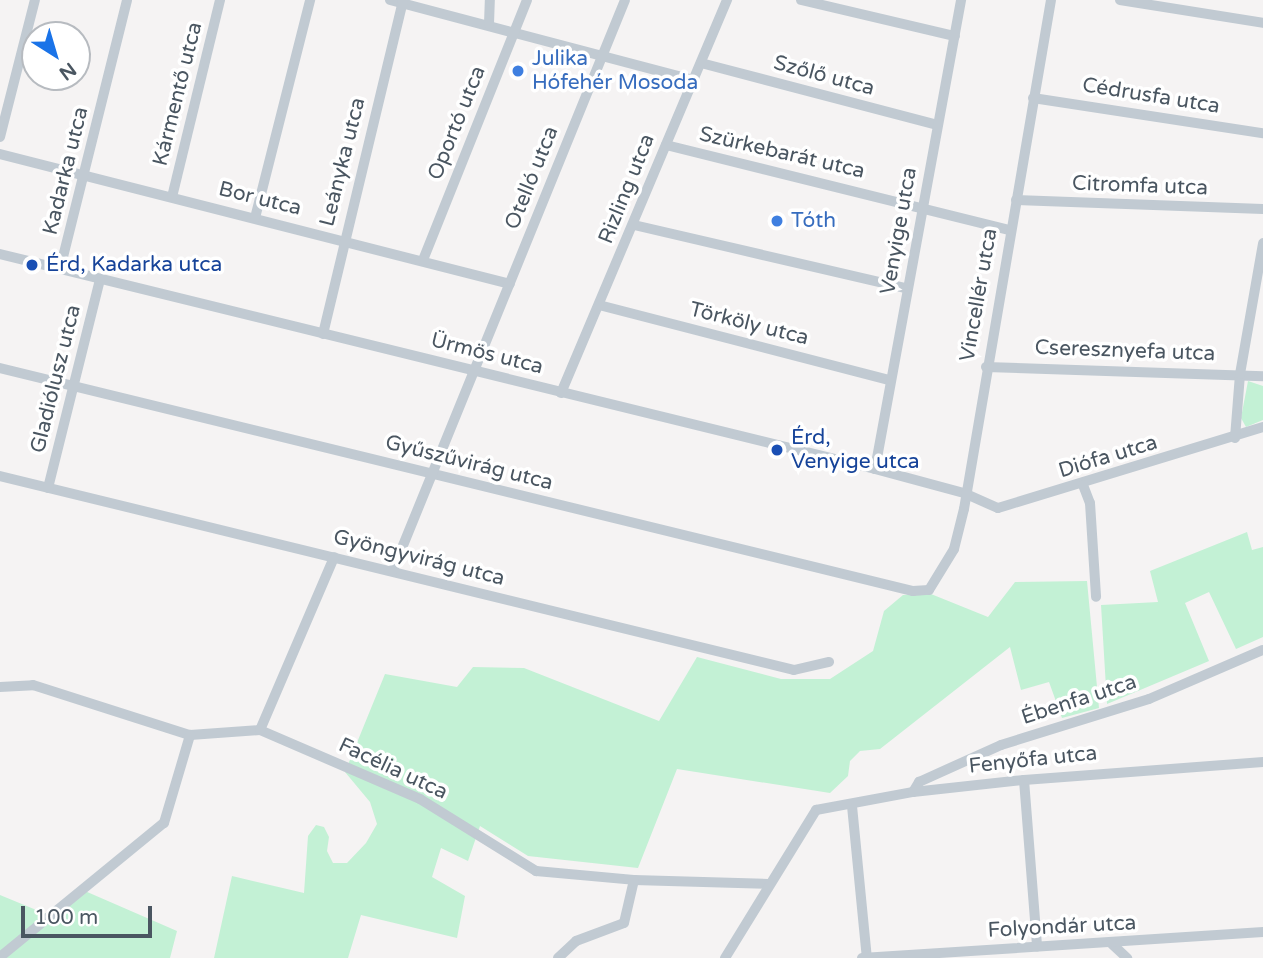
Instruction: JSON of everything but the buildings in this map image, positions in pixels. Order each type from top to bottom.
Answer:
[{"type":"street","points":[[0,137],[34,0]]},
{"type":"street","name":"Kadarka utca","points":[[60,269],[127,0]]},
{"type":"street","name":"Kármentő utca","points":[[172,197],[220,0]]},
{"type":"street","points":[[254,218],[310,0]]},
{"type":"street","points":[[390,0],[693,80]]},
{"type":"street","points":[[489,24],[490,0]]},
{"type":"street","name":"Oportó utca","points":[[423,260],[527,0]]},
{"type":"street","name":"Otelló utca","points":[[393,570],[472,369],[510,284],[625,0]]},
{"type":"street","name":"Rizling utca","points":[[561,393],[727,0]]},
{"type":"street","points":[[801,0],[954,36]]},
{"type":"street","name":"Venyige utca","points":[[876,469],[961,0]]},
{"type":"street","name":"Vincellér utca","points":[[929,590],[954,549],[1051,0]]},
{"type":"street","points":[[1120,0],[1263,23]]},
{"type":"street","name":"Leányka utca","points":[[323,334],[403,2]]},
{"type":"street","name":"Szőlő utca","points":[[701,63],[937,125]]},
{"type":"street","name":"Cédrusfa utca","points":[[1033,98],[1263,133]]},
{"type":"street","name":"Szürkebarát utca","points":[[666,145],[1010,230]]},
{"type":"street","name":"Bor utca","points":[[0,154],[510,284]]},
{"type":"street","name":"Citromfa utca","points":[[1016,200],[1263,209]]},
{"type":"street","points":[[634,225],[908,289]]},
{"type":"street","points":[[1235,438],[1240,374],[1263,243]]},
{"type":"street","name":"Ürmös utca","points":[[0,254],[876,469],[964,493]]},
{"type":"street","name":"Gladiólusz utca","points":[[48,488],[100,279]]},
{"type":"street","name":"Törköly utca","points":[[599,305],[890,380]]},
{"type":"street","name":"Cseresznyefa utca","points":[[986,367],[1263,376]]},
{"type":"street","name":"Gyűszűvirág utca","points":[[0,368],[913,592],[929,590]]},
{"type":"street","name":"Diófa utca","points":[[964,493],[998,508],[1083,485],[1263,427]]},
{"type":"street","name":"Gyöngyvirág utca","points":[[0,476],[794,670],[829,662]]},
{"type":"street","points":[[1083,485],[1090,503],[1096,597]]},
{"type":"street","points":[[260,730],[334,557]]},
{"type":"street","name":"Ébenfa utca","points":[[913,792],[919,782],[1001,746],[1149,699],[1263,650]]},
{"type":"street","name":"Facélia utca","points":[[0,687],[33,685],[190,736],[260,730],[420,799],[536,871],[634,880],[768,884]]},
{"type":"street","points":[[0,957],[164,823],[190,736]]},
{"type":"street","name":"Fenyőfa utca","points":[[768,884],[810,815],[816,810],[852,806],[913,792],[1024,780],[1263,762]]},
{"type":"street","points":[[1024,780],[1037,946]]},
{"type":"street","points":[[852,806],[865,958]]},
{"type":"street","points":[[558,958],[576,941],[624,923],[634,880]]},
{"type":"street","points":[[725,958],[768,884]]},
{"type":"street","name":"Folyondár utca","points":[[865,958],[1037,946],[1112,944],[1263,932]]},
{"type":"street","points":[[1112,944],[1127,958]]},
{"type":"green space","points":[[1248,381],[1263,386],[1263,420],[1246,427],[1241,418]]},
{"type":"green space","points":[[1247,532],[1252,550],[1263,547],[1263,637],[1236,649],[1209,592],[1185,603],[1209,661],[1107,704],[1101,605],[1158,602],[1150,571]]},
{"type":"green space","points":[[1087,581],[1099,708],[1062,718],[1049,682],[1021,690],[1010,647],[880,749],[860,751],[850,761],[848,776],[830,793],[677,769],[638,868],[528,856],[480,826],[468,861],[441,848],[432,877],[465,896],[457,938],[361,915],[348,958],[214,958],[232,876],[304,893],[308,836],[316,825],[324,827],[329,837],[327,851],[333,863],[347,863],[366,843],[377,824],[370,802],[345,772],[385,674],[457,687],[473,667],[524,668],[659,721],[697,657],[781,679],[830,679],[873,651],[884,611],[903,595],[931,594],[988,617],[1015,582]]},
{"type":"green space","points":[[78,888],[177,931],[170,958],[0,958],[0,895],[46,914]]},
{"type":"place","name":"Julika Hófehér Mosoda","points":[[518,71]]},
{"type":"place","name":"Tóth","points":[[777,221]]},
{"type":"place","name":"Érd, Kadarka utca","points":[[32,265]]},
{"type":"place","name":"Érd, Venyige utca","points":[[777,450]]}]
